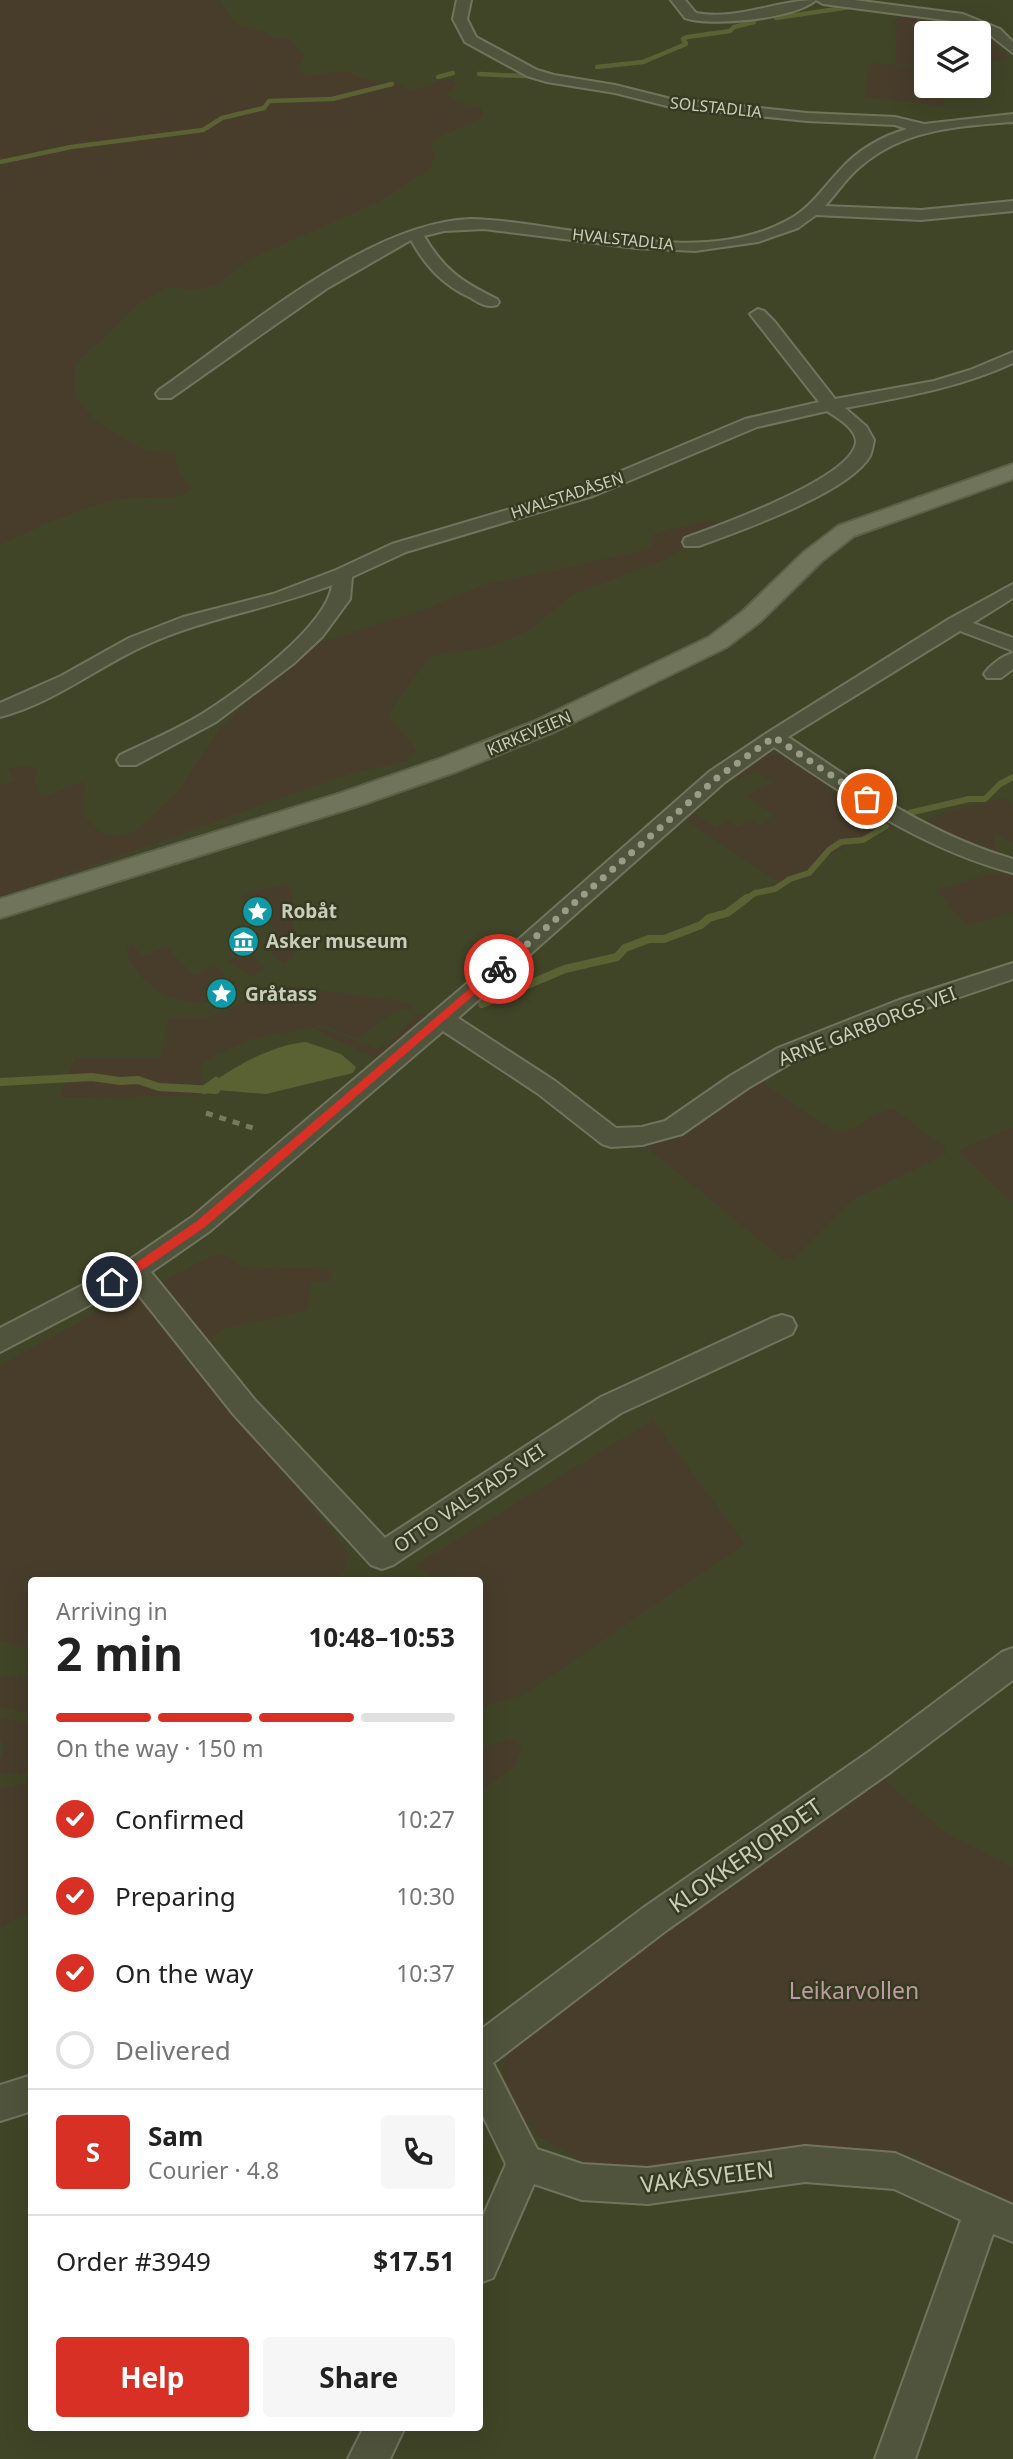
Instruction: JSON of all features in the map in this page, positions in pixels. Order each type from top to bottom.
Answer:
[{"type":"main road","name":"KIRKEVEIEN","points":[[0,909],[123,868],[255,830],[477,755],[533,732],[590,707],[719,641],[788,583],[828,543],[846,531],[1013,471]]},
{"type":"street","name":"SOLSTADLIA","points":[[464,0],[460,19],[470,39],[532,73],[552,79],[615,89],[671,103],[807,117],[895,121],[921,128],[953,122],[1013,118]]},
{"type":"street","points":[[678,0],[684,11],[698,18],[776,11],[809,0]]},
{"type":"street","points":[[823,0],[963,18],[988,28],[1013,49]]},
{"type":"street","name":"HVALSTADLIA","points":[[165,394],[301,297],[388,244],[415,233],[444,226],[478,224],[645,245],[712,244],[780,230],[816,210],[853,166],[871,150],[921,128]]},
{"type":"street","points":[[816,210],[921,215],[1013,206]]},
{"type":"street","points":[[415,233],[431,263],[441,274],[491,302]]},
{"type":"street","points":[[692,542],[760,517],[856,463],[865,449],[866,441],[862,432],[831,404],[779,336],[758,314]]},
{"type":"street","name":"HVALSTADÅSEN","points":[[0,711],[68,680],[136,642],[190,621],[280,598],[400,548],[587,492],[751,423],[831,404],[937,386],[976,374],[1013,357]]},
{"type":"street","points":[[128,760],[209,718],[286,660],[315,633],[340,599],[343,574]]},
{"type":"street","points":[[0,1341],[134,1270],[201,1224],[718,777],[774,737],[1013,590]]},
{"type":"street","points":[[956,624],[1013,645]]},
{"type":"street","points":[[994,674],[1013,659]]},
{"type":"street","points":[[774,737],[891,815],[932,837],[1013,866]]},
{"type":"street","name":"ARNE GARBORGS VEI","points":[[441,1018],[545,1087],[611,1138],[642,1136],[673,1128],[739,1082],[787,1054],[907,1006],[1013,971]]},
{"type":"street","name":"OTTO VALSTADS VEI","points":[[134,1270],[244,1406],[382,1556],[611,1405],[782,1326]]},
{"type":"street","name":"KLOKKERJORDET","points":[[483,2049],[655,1919],[881,1760],[1013,1662]]},
{"type":"street","points":[[483,2080],[525,2163],[483,2258]]},
{"type":"street","points":[[0,2104],[28,2095]]},
{"type":"street","name":"VAKÅSVEIEN","points":[[525,2163],[582,2182],[648,2186],[805,2164],[895,2171],[998,2217],[894,2459]]},
{"type":"street","points":[[368,2459],[384,2431]]},
{"type":"green space","points":[[0,0],[220,0],[231,18],[240,25],[276,38],[289,38],[305,56],[299,67],[305,76],[347,71],[362,78],[403,86],[410,91],[450,78],[457,85],[447,93],[449,97],[461,104],[481,107],[483,115],[472,123],[434,139],[431,147],[436,155],[429,170],[376,203],[250,259],[217,285],[197,290],[167,287],[138,304],[75,365],[75,397],[95,420],[143,450],[175,453],[178,471],[192,488],[179,496],[137,497],[103,503],[67,515],[0,545]]},
{"type":"green space","points":[[905,16],[932,21],[914,21],[914,65],[895,63],[897,25],[891,21]]},
{"type":"green space","points":[[991,43],[997,47],[1009,60],[991,61]]},
{"type":"green space","points":[[869,63],[914,66],[914,98],[944,98],[943,104],[937,105],[865,97]]},
{"type":"green space","points":[[709,521],[720,523],[721,528],[663,560],[572,595],[529,630],[490,647],[430,656],[387,715],[417,750],[407,761],[352,773],[0,898],[0,786],[15,780],[7,769],[28,766],[38,771],[34,780],[40,796],[85,781],[83,815],[100,832],[120,836],[135,832],[177,792],[218,731],[295,655],[320,642],[423,610],[483,585],[633,553],[651,547],[652,536],[669,529]]},
{"type":"green space","points":[[763,753],[787,755],[891,822],[780,883],[683,818],[692,811],[716,828],[728,821],[738,827],[750,820],[759,825],[774,815],[747,796],[773,782],[756,771],[739,779],[735,776]]},
{"type":"green space","points":[[1005,798],[1013,804],[1013,843],[994,833],[996,851],[993,855],[917,825],[945,812]]},
{"type":"green space","points":[[994,873],[1013,873],[1013,912],[967,926],[936,890]]},
{"type":"green space","points":[[285,883],[292,890],[294,957],[284,963],[260,945],[281,935],[241,896]]},
{"type":"green space","points":[[132,944],[143,956],[166,946],[194,975],[214,966],[235,983],[237,990],[206,1003],[189,1002],[165,994],[144,980],[136,970],[126,948]]},
{"type":"green space","points":[[249,950],[266,970],[251,977],[228,960]]},
{"type":"green space","points":[[283,985],[399,1001],[415,1007],[392,1013],[358,1039],[323,1025],[251,1039],[202,1062],[199,1096],[59,1097],[75,1058],[161,1058],[169,1018],[210,1017]]},
{"type":"green space","points":[[416,1013],[430,1015],[389,1052],[376,1059],[316,1030],[320,1027],[377,1049],[399,1034]]},
{"type":"green space","points":[[755,1077],[836,1133],[852,1129],[880,1113],[895,1109],[945,1148],[946,1154],[852,1200],[793,1259],[783,1259],[638,1140]]},
{"type":"green space","points":[[1013,1127],[1013,1204],[958,1151]]},
{"type":"green space","points":[[222,1254],[246,1267],[330,1270],[331,1281],[311,1282],[308,1310],[225,1329],[205,1343],[162,1281]]},
{"type":"green space","points":[[139,1290],[349,1554],[342,1573],[335,1577],[28,1577],[28,1649],[0,1641],[0,1365]]},
{"type":"green space","points":[[653,1420],[745,1544],[524,1694],[483,1707],[483,1577],[433,1577],[415,1565]]},
{"type":"green space","points":[[28,1676],[28,1713],[0,1708],[0,1677]]},
{"type":"green space","points":[[0,1718],[28,1723],[28,1772],[0,1775],[0,1760],[5,1747],[0,1740]]},
{"type":"green space","points":[[514,1739],[522,1749],[514,1767],[483,1790],[483,1746]]},
{"type":"green space","name":"Leikarvollen","points":[[879,1776],[946,1833],[1008,1865],[1013,1865],[1013,2206],[910,2155],[864,2149],[808,2147],[643,2171],[587,2164],[540,2137],[514,2105],[502,2068],[513,2046]]},
{"type":"green space","points":[[28,1783],[28,1913],[0,1928],[0,1788]]},
{"type":"shaded area","points":[[306,1042],[341,1054],[356,1067],[353,1073],[266,1094],[216,1090],[216,1080],[248,1061],[282,1047]]},
{"type":"waterway","points":[[776,18],[850,7]]},
{"type":"waterway","points":[[597,67],[643,62],[686,44],[683,39],[687,37],[730,31],[734,27],[754,22]]},
{"type":"waterway","points":[[438,77],[453,73]]},
{"type":"waterway","points":[[479,74],[524,76]]},
{"type":"waterway","points":[[0,162],[71,147],[203,130],[222,118],[264,108],[269,101],[332,99],[392,84]]},
{"type":"waterway","points":[[909,813],[969,799],[985,799],[1000,784],[1013,777]]},
{"type":"waterway","points":[[745,900],[755,893],[775,889],[790,879],[809,873],[829,850],[841,842],[863,840],[886,826]]},
{"type":"waterway","points":[[482,1004],[565,969],[617,957],[625,948],[649,939],[664,939],[701,925],[709,918],[727,913],[747,898]]},
{"type":"waterway","points":[[0,1082],[92,1077],[120,1081],[138,1080],[159,1087],[205,1089]]},
{"type":"waterway","points":[[205,1089],[216,1081]]},
{"type":"waterway","points":[[205,1089],[216,1090]]},
{"type":"railway","points":[[206,1113],[253,1128]]},
{"type":"way so far","points":[[499,969],[718,777],[774,737],[867,799]]},
{"type":"place","name":"Robåt","points":[[258,911]]},
{"type":"place","name":"Asker museum","points":[[243,941]]},
{"type":"place","name":"Gråtass","points":[[222,994]]},
{"type":"route","points":[[112,1282],[201,1224],[499,969]]}]
